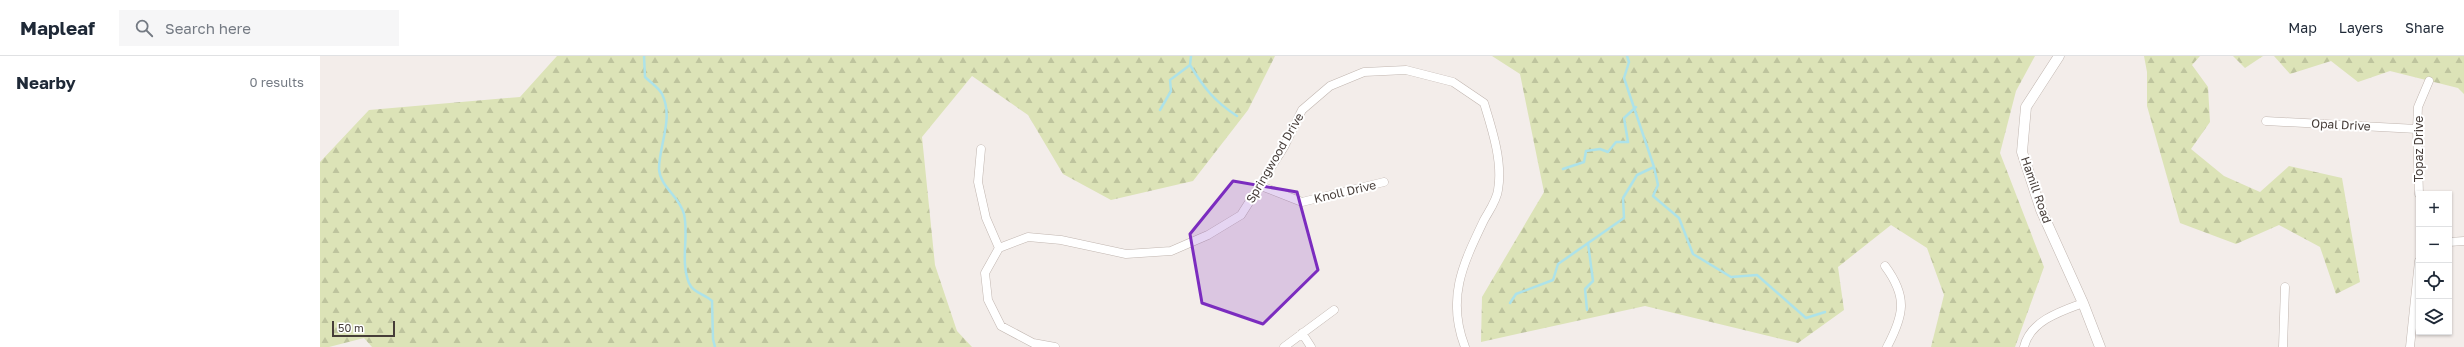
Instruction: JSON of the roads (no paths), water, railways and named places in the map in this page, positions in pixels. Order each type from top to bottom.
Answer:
[{"type":"street","name":"Hamill Road","points":[[2059,56],[2026,107],[2022,152],[2041,210],[2083,303],[2100,347]]},
{"type":"street","name":"Springwood Drive","points":[[999,248],[1028,237],[1061,240],[1126,254],[1171,251],[1208,235],[1242,215],[1262,186],[1284,147],[1302,110],[1330,86],[1364,72],[1406,70],[1453,82],[1484,103],[1497,149],[1498,190],[1462,269],[1456,302],[1458,328],[1465,347]]},
{"type":"street","name":"Topaz Drive","points":[[2419,191],[2416,129],[2418,107],[2429,81]]},
{"type":"street","name":"Opal Drive","points":[[2266,121],[2416,129]]},
{"type":"street","points":[[981,149],[978,182],[986,218],[999,248],[986,273],[988,300],[1002,326],[1033,343],[1055,347]]},
{"type":"street","name":"Knoll Drive","points":[[1262,186],[1302,202],[1384,182]]},
{"type":"street","points":[[2452,242],[2464,241]]},
{"type":"street","points":[[2410,347],[2419,263]]},
{"type":"street","points":[[1885,266],[1895,280],[1902,306],[1894,333],[1887,347]]},
{"type":"street","points":[[2283,347],[2285,287]]},
{"type":"street","points":[[2024,347],[2026,340],[2049,316],[2083,303]]},
{"type":"street","points":[[1284,347],[1334,310]]},
{"type":"street","points":[[1302,334],[1311,347]]},
{"type":"waterway","points":[[644,56],[645,77],[661,92],[667,112],[660,160],[660,175],[666,187],[679,202],[684,214],[686,231],[685,266],[689,283],[693,289],[712,301],[713,339],[715,347]]},
{"type":"waterway","points":[[1160,110],[1171,91],[1170,80],[1190,65],[1191,56]]},
{"type":"waterway","points":[[1510,303],[1516,294],[1553,280],[1558,264],[1624,218],[1623,198],[1637,175],[1654,167],[1624,78],[1629,62],[1627,56]]},
{"type":"waterway","points":[[1190,65],[1210,94],[1237,116]]},
{"type":"waterway","points":[[1563,169],[1584,162],[1586,151],[1600,149],[1608,152],[1616,142],[1628,142],[1624,118],[1636,107]]},
{"type":"waterway","points":[[1654,167],[1658,185],[1653,196],[1679,218],[1693,254],[1731,277],[1757,275],[1806,318],[1825,312]]},
{"type":"waterway","points":[[1587,310],[1585,289],[1593,281],[1588,243]]}]
